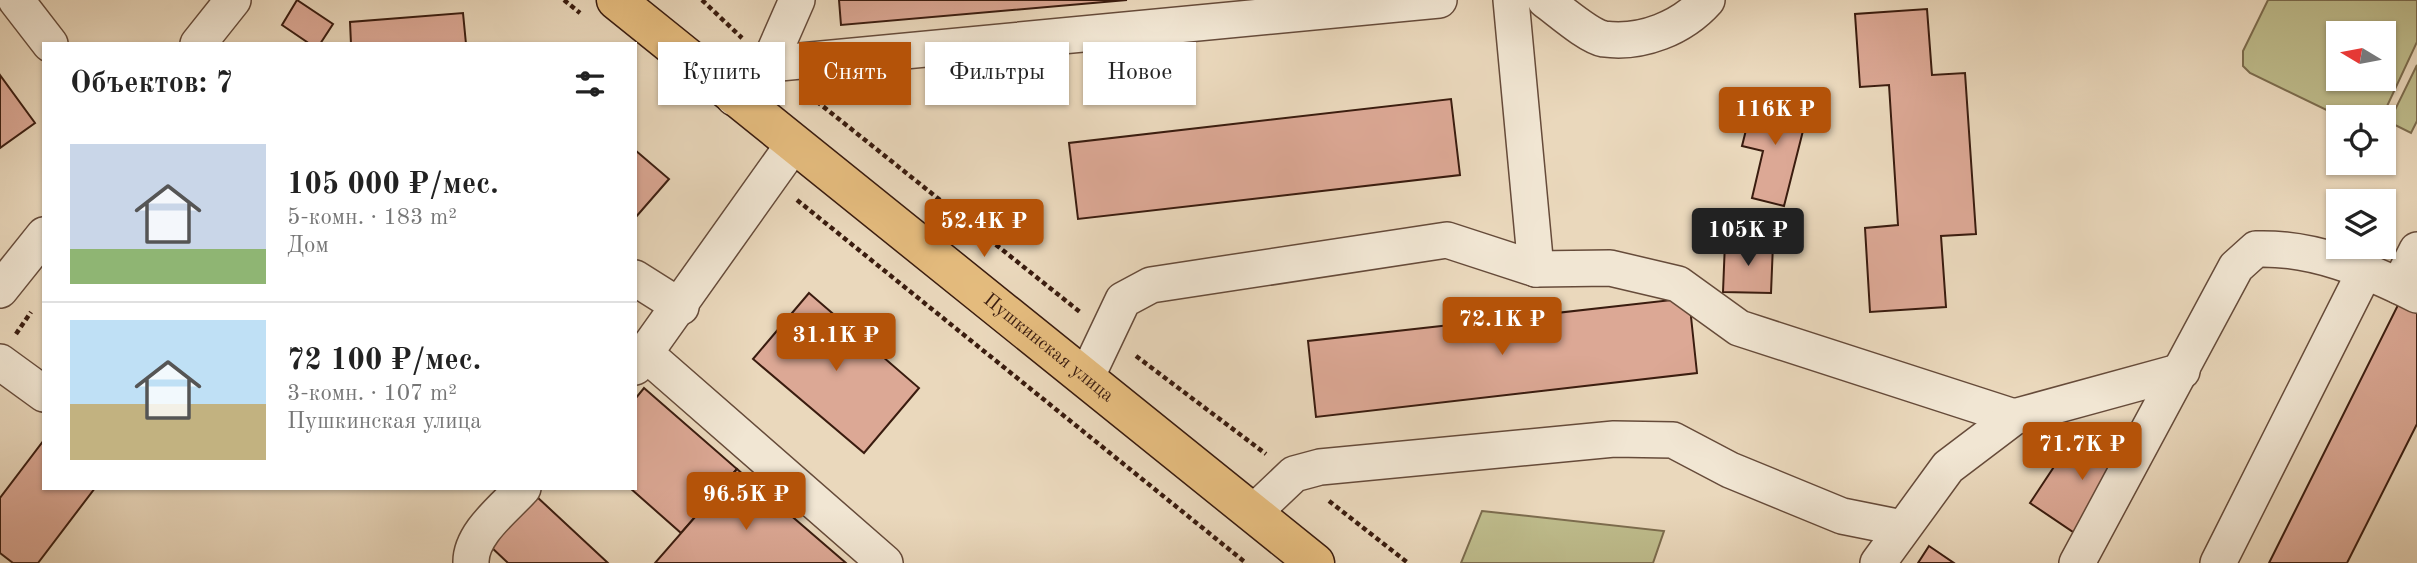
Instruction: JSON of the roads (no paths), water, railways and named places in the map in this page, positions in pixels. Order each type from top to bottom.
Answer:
[{"type":"main road","name":"Пушкинская улица","points":[[616,0],[667,42]]},
{"type":"main road","name":"Пушкинская улица","points":[[743,105],[1315,563]]},
{"type":"street","points":[[16,0],[48,42]]},
{"type":"street","points":[[200,42],[233,0]]},
{"type":"street","points":[[779,42],[797,0]]},
{"type":"street","points":[[785,62],[1439,0]]},
{"type":"street","points":[[1511,0],[1536,269]]},
{"type":"street","points":[[1545,0],[1602,39],[1649,37],[1685,21],[1707,0]]},
{"type":"street","points":[[793,145],[641,361],[885,563]]},
{"type":"street","points":[[0,290],[42,238]]},
{"type":"street","points":[[1086,378],[1123,300],[1151,285],[1447,240],[1536,269],[1611,268],[1678,284],[1738,328],[2014,417]]},
{"type":"street","points":[[2077,563],[2236,267],[2256,249],[2278,248],[2327,258],[2408,290],[2417,250]]},
{"type":"street","points":[[2218,563],[2365,271]]},
{"type":"street","points":[[637,279],[681,307]]},
{"type":"street","points":[[0,302],[40,291]]},
{"type":"street","points":[[7,349],[42,392]]},
{"type":"street","points":[[1878,563],[1948,467],[2014,417],[2182,370]]},
{"type":"street","points":[[1254,512],[1294,474],[1320,467],[1614,439],[1673,440],[1730,470],[1842,516],[1902,528]]},
{"type":"street","points":[[471,563],[471,553],[478,537],[521,490]]}]
